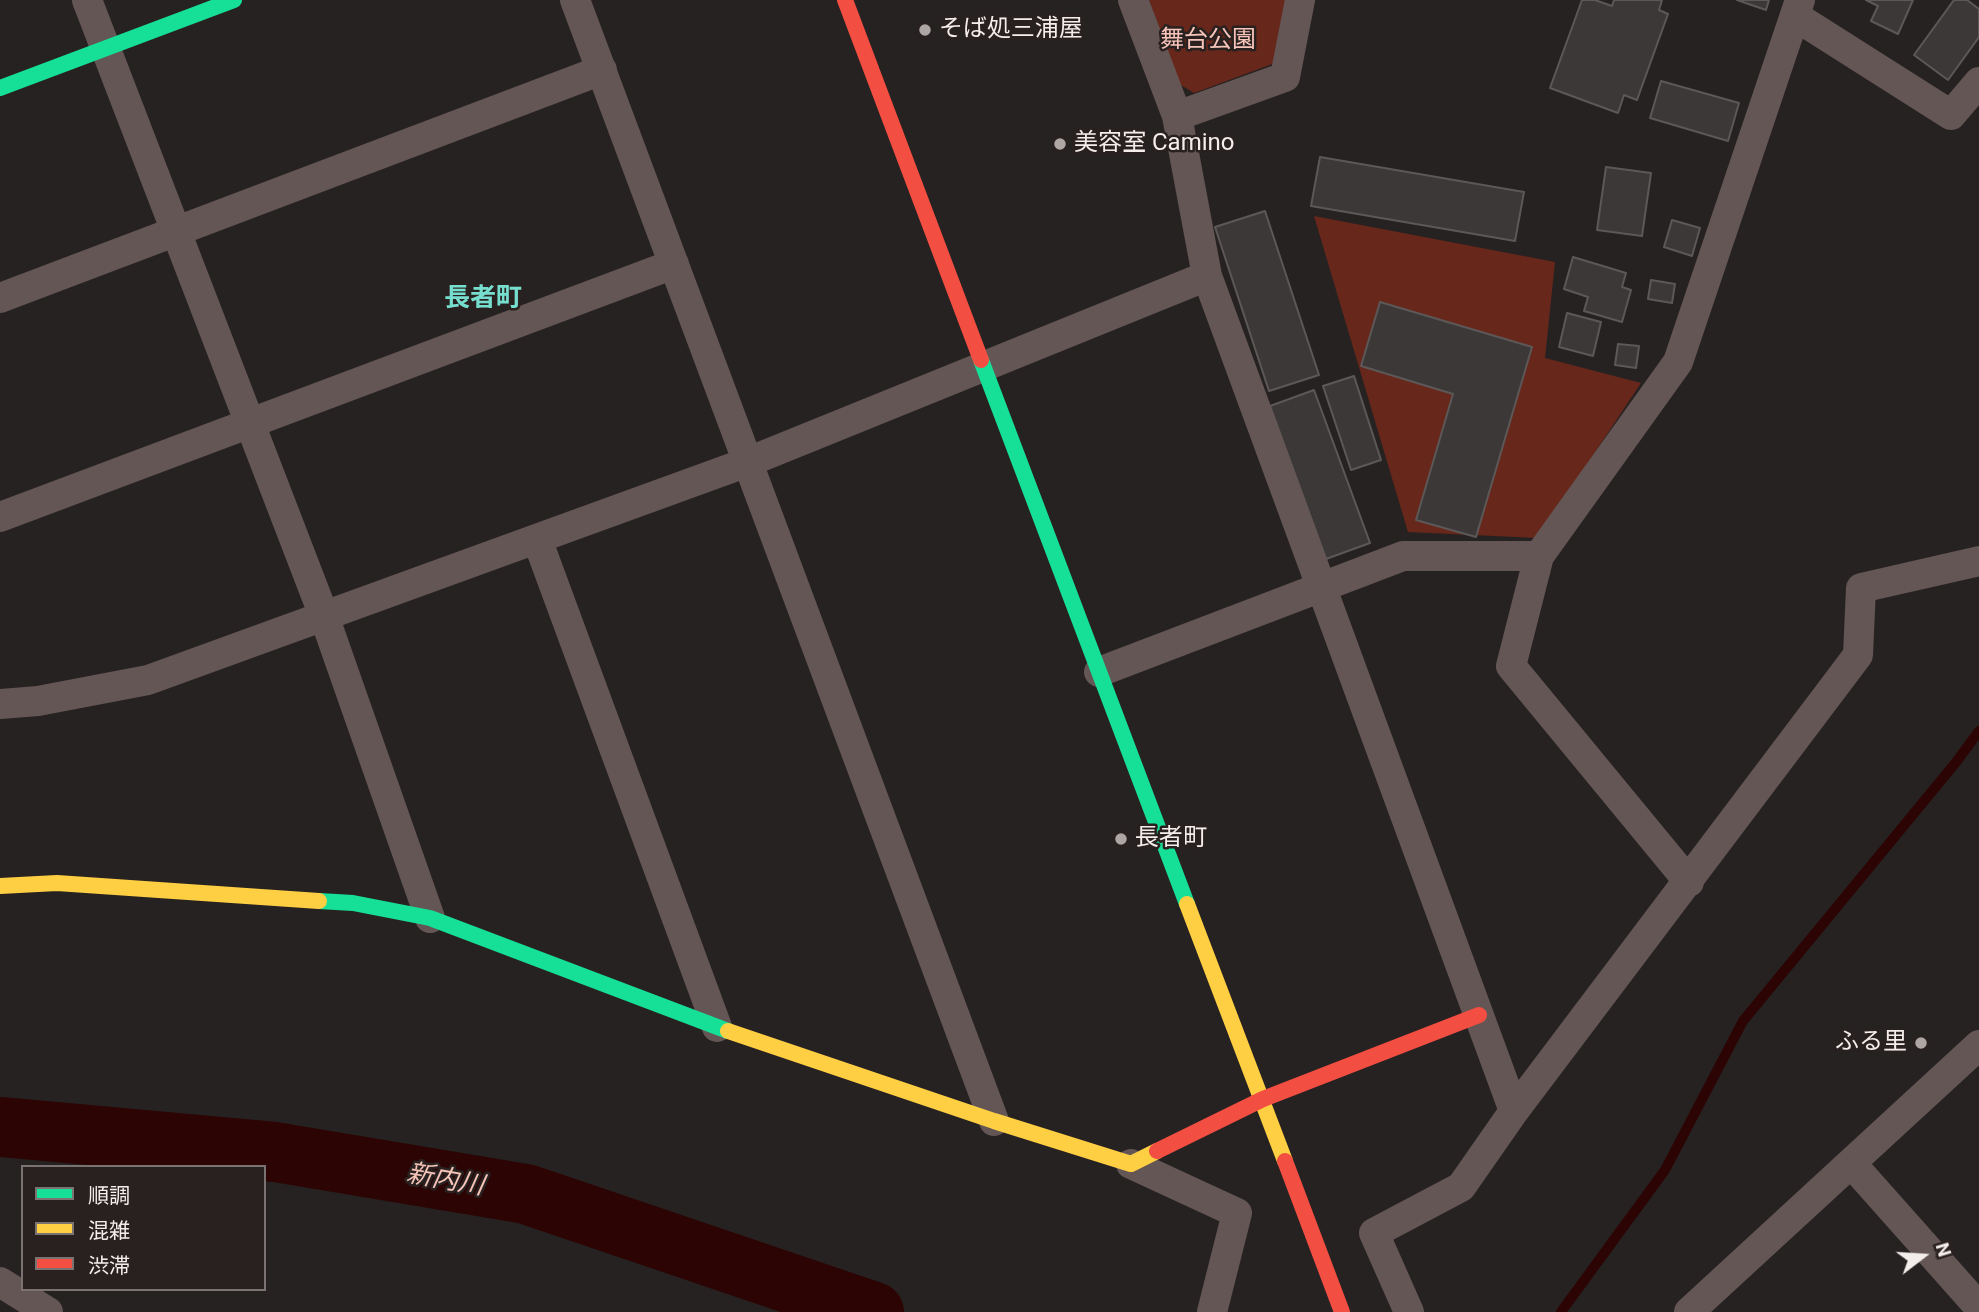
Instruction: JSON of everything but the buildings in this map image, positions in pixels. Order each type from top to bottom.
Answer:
[{"type":"street","points":[[87,0],[324,616],[430,918]]},
{"type":"street","points":[[0,88],[234,0]]},
{"type":"street","points":[[576,0],[994,1121]]},
{"type":"street","points":[[845,0],[1342,1312]]},
{"type":"street","points":[[1133,0],[1177,116],[1207,276],[1514,1111]]},
{"type":"street","points":[[1177,116],[1285,77],[1300,0]]},
{"type":"street","points":[[1689,882],[1511,666],[1539,556],[1678,362],[1798,8],[1951,115],[1979,82]]},
{"type":"street","points":[[0,298],[602,70]]},
{"type":"street","points":[[0,517],[674,264]]},
{"type":"street","points":[[0,704],[38,701],[148,680],[748,462],[1207,276]]},
{"type":"street","points":[[537,539],[718,1027]]},
{"type":"street","points":[[1099,672],[1404,556],[1539,556]]},
{"type":"street","points":[[1409,1312],[1374,1233],[1461,1186],[1514,1111],[1858,655],[1861,588],[1979,561]]},
{"type":"street","points":[[0,886],[57,883],[354,903],[430,918],[718,1027],[994,1121],[1131,1164],[1237,1213],[1212,1312]]},
{"type":"street","points":[[1131,1164],[1263,1099],[1479,1015]]},
{"type":"street","points":[[1689,1312],[1979,1045]]},
{"type":"street","points":[[1851,1163],[1979,1307]]},
{"type":"street","points":[[0,1282],[48,1312]]},
{"type":"green space","name":"舞台公園","points":[[1149,0],[1287,0],[1275,63],[1194,93],[1179,84]]},
{"type":"green space","points":[[1314,216],[1555,262],[1545,358],[1641,383],[1538,538],[1408,532]]},
{"type":"waterway","points":[[1561,1312],[1665,1170],[1743,1021],[1979,731]]},
{"type":"waterway","name":"新内川","points":[[0,1127],[275,1152],[526,1194],[874,1312]]},
{"type":"traffic: fast","points":[[0,88],[234,0]]},
{"type":"traffic: fast","points":[[981,360],[1187,904]]},
{"type":"traffic: fast","points":[[319,901],[353,903],[430,918],[728,1031]]},
{"type":"traffic: slow","points":[[0,886],[57,883],[319,901]]},
{"type":"traffic: slow","points":[[1187,904],[1285,1161]]},
{"type":"traffic: slow","points":[[728,1031],[994,1121],[1131,1164],[1157,1151]]},
{"type":"traffic: jam","points":[[845,0],[981,360]]},
{"type":"traffic: jam","points":[[1157,1151],[1263,1099],[1479,1015]]},
{"type":"traffic: jam","points":[[1285,1161],[1342,1312]]},
{"type":"place","name":"そば処三浦屋","points":[[925,30]]},
{"type":"place","name":"美容室 Camino","points":[[1060,144]]},
{"type":"place","name":"長者町","points":[[1121,839]]},
{"type":"place","name":"ふる里","points":[[1921,1043]]},
{"type":"district","name":"長者町","points":[[483,299]]}]
